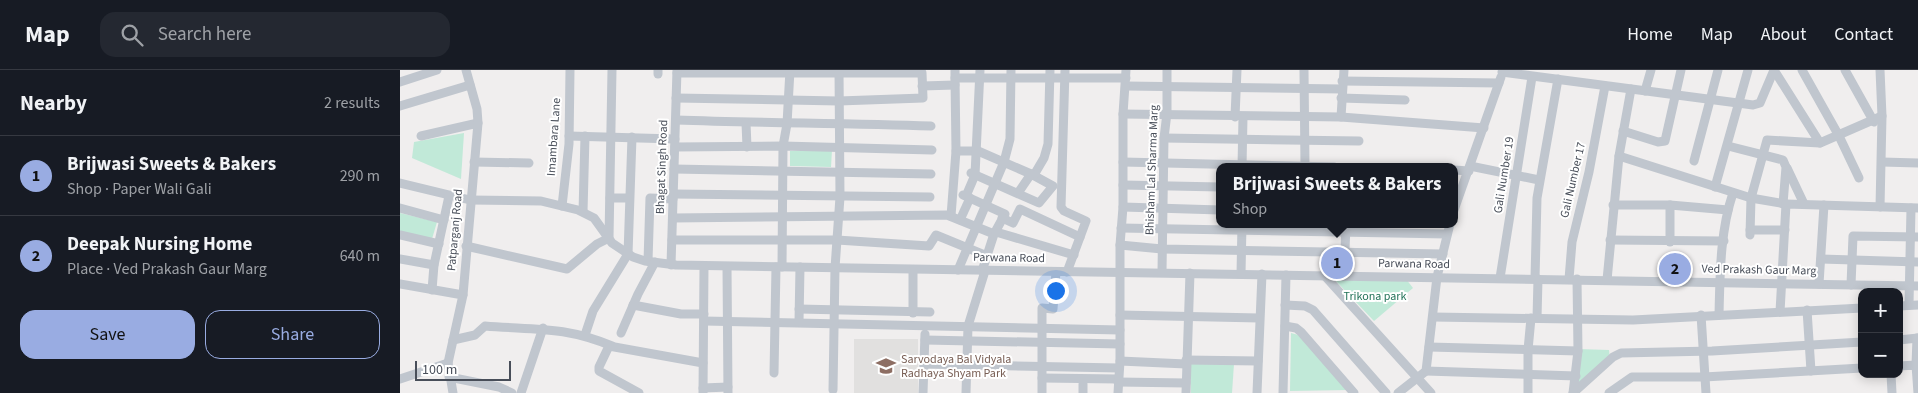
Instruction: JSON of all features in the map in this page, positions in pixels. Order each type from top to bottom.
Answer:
[{"type":"street","points":[[400,82],[437,70]]},
{"type":"street","name":"Patparganj Road","points":[[453,393],[448,363],[463,295],[478,123],[466,70]]},
{"type":"street","name":"Imambara Lane","points":[[562,206],[569,136],[570,70]]},
{"type":"street","points":[[466,246],[567,269],[596,244],[609,238],[612,70]]},
{"type":"street","name":"Bhisham Lal Sharma Marg","points":[[1162,272],[1163,162],[1168,70]]},
{"type":"street","points":[[1237,70],[1239,117],[1243,139],[1242,163]]},
{"type":"street","points":[[1304,70],[1306,89],[1304,117],[1305,163]]},
{"type":"street","points":[[1341,117],[1344,70]]},
{"type":"street","points":[[1645,91],[1651,70]]},
{"type":"street","points":[[1623,131],[1658,142],[1665,141],[1681,70]]},
{"type":"street","points":[[1694,161],[1718,70]]},
{"type":"street","points":[[1715,187],[1748,70]]},
{"type":"street","points":[[1458,190],[1469,169],[1503,71],[1532,76],[1556,76],[1604,86],[1753,105],[1760,103],[1774,70]]},
{"type":"street","points":[[1774,70],[1820,143]]},
{"type":"street","points":[[1802,70],[1839,136],[1859,178]]},
{"type":"street","points":[[1845,70],[1874,122]]},
{"type":"street","points":[[1880,70],[1882,116],[1880,207]]},
{"type":"street","points":[[676,98],[839,101],[923,98],[922,73],[677,72]]},
{"type":"street","name":"Bhagat Singh Road","points":[[671,265],[677,72]]},
{"type":"street","points":[[774,373],[782,242],[783,146],[787,124],[790,72]]},
{"type":"street","points":[[833,390],[835,268],[841,148],[839,72]]},
{"type":"street","points":[[922,86],[979,73],[1064,74],[1126,78],[1168,87],[1342,89],[1499,83]]},
{"type":"street","points":[[956,218],[966,196],[978,151],[979,73]]},
{"type":"street","points":[[958,270],[1004,162],[1010,139],[1011,74]]},
{"type":"street","points":[[1018,193],[1044,158],[1048,144],[1049,74]]},
{"type":"street","points":[[1064,74],[1061,207],[1064,212],[1085,219],[1068,272]]},
{"type":"street","name":"Gali Number 19","points":[[1500,278],[1532,76]]},
{"type":"street","points":[[1528,393],[1528,350],[1534,318],[1536,279],[1535,213],[1556,76]]},
{"type":"street","points":[[955,78],[956,218]]},
{"type":"street","points":[[1118,393],[1120,364],[1119,273],[1124,185],[1123,114],[1126,78]]},
{"type":"street","points":[[400,106],[470,85]]},
{"type":"street","name":"Gali Number 17","points":[[1573,393],[1578,351],[1578,319],[1573,279],[1572,242],[1589,172],[1604,86]]},
{"type":"street","points":[[1342,89],[1405,100]]},
{"type":"street","points":[[1607,280],[1619,156],[1630,89]]},
{"type":"street","points":[[1123,114],[1167,113],[1239,117],[1341,117],[1484,128]]},
{"type":"street","points":[[1785,230],[1750,232],[1751,198],[1762,154],[1769,140],[1820,143],[1874,122],[1882,116]]},
{"type":"street","points":[[676,120],[932,126]]},
{"type":"street","points":[[421,136],[478,123]]},
{"type":"street","points":[[746,123],[747,147]]},
{"type":"street","points":[[569,136],[632,137],[675,143],[747,147],[783,146],[932,150]]},
{"type":"street","points":[[583,212],[585,136]]},
{"type":"street","points":[[585,335],[593,311],[628,254],[628,198],[632,137]]},
{"type":"street","points":[[1164,138],[1359,141]]},
{"type":"street","points":[[1728,146],[1780,158],[1804,204]]},
{"type":"street","points":[[956,151],[978,151],[1033,174],[1053,185],[1043,201],[1037,202],[973,174]]},
{"type":"street","points":[[1619,156],[1733,193],[1785,204],[1914,208],[1914,305]]},
{"type":"street","points":[[474,162],[529,163]]},
{"type":"street","points":[[1123,162],[1216,164]]},
{"type":"street","points":[[1882,162],[1918,163]]},
{"type":"street","points":[[1780,312],[1785,230],[1786,168]]},
{"type":"street","points":[[674,169],[932,174]]},
{"type":"street","points":[[1458,170],[1469,169],[1539,180]]},
{"type":"street","name":"Parwana Road","points":[[400,183],[470,200],[518,199],[562,206],[583,212],[599,222],[612,243],[628,254],[651,262],[671,265],[1573,279]]},
{"type":"street","points":[[1124,185],[1216,186]]},
{"type":"street","points":[[1719,315],[1719,282],[1728,210],[1733,193]]},
{"type":"street","points":[[620,333],[651,262],[650,198],[782,195],[930,197]]},
{"type":"street","points":[[432,290],[434,265],[449,196]]},
{"type":"street","points":[[966,196],[1005,214],[995,233],[987,256],[968,326],[966,393]]},
{"type":"street","points":[[610,198],[628,198]]},
{"type":"street","points":[[1614,205],[1728,210]]},
{"type":"street","points":[[1819,284],[1824,205]]},
{"type":"street","points":[[1670,206],[1670,242]]},
{"type":"street","points":[[400,208],[444,220]]},
{"type":"street","points":[[1123,208],[1216,210]]},
{"type":"street","points":[[1002,218],[1014,223],[1020,209],[1080,237]]},
{"type":"street","points":[[673,218],[838,216],[956,218],[995,233],[1074,254]]},
{"type":"street","points":[[1121,228],[1346,229],[1447,234]]},
{"type":"street","points":[[1241,274],[1242,228]]},
{"type":"street","points":[[1426,371],[1437,277],[1449,228]]},
{"type":"street","points":[[1344,276],[1346,229]]},
{"type":"street","points":[[400,236],[439,244]]},
{"type":"street","points":[[672,240],[782,242],[837,240],[929,246],[936,236],[987,256]]},
{"type":"street","points":[[1851,285],[1853,236],[1914,237]]},
{"type":"street","points":[[1610,240],[1724,241]]},
{"type":"street","points":[[1120,245],[1162,249],[1443,254]]},
{"type":"street","points":[[400,259],[434,265]]},
{"type":"street","points":[[1821,259],[1915,262]]},
{"type":"street","points":[[704,266],[703,391],[728,390],[727,267]]},
{"type":"street","points":[[799,322],[800,267]]},
{"type":"street","points":[[913,313],[914,270]]},
{"type":"street","points":[[1042,393],[1042,308],[1053,309],[1056,272]]},
{"type":"street","points":[[1042,378],[1118,380],[1186,388],[1190,273]]},
{"type":"street","points":[[1257,393],[1262,274]]},
{"type":"street","points":[[1282,393],[1286,274]]},
{"type":"street","points":[[1324,275],[1431,393]]},
{"type":"street","name":"Ved Prakash Gaur Marg","points":[[1573,279],[1914,286]]},
{"type":"street","points":[[400,284],[463,295]]},
{"type":"street","points":[[633,305],[704,318],[728,320],[1120,330]]},
{"type":"street","points":[[1285,305],[1305,306],[1313,310],[1386,393]]},
{"type":"street","points":[[1433,317],[1633,320],[1858,308]]},
{"type":"street","points":[[799,309],[930,312]]},
{"type":"street","points":[[1807,310],[1811,371]]},
{"type":"street","points":[[1120,315],[1259,318]]},
{"type":"street","points":[[1702,316],[1702,350],[1706,393]]},
{"type":"street","points":[[453,340],[474,335],[485,326],[543,328],[585,335],[612,346],[642,354],[703,363]]},
{"type":"street","points":[[922,393],[926,326]]},
{"type":"street","points":[[1285,326],[1296,328],[1301,332],[1354,393]]},
{"type":"street","points":[[521,393],[543,328]]},
{"type":"street","points":[[1903,340],[1917,338],[1918,393]]},
{"type":"street","points":[[925,340],[1120,344]]},
{"type":"street","points":[[1573,393],[1613,357],[1621,353],[1858,342]]},
{"type":"street","points":[[612,346],[608,348],[598,370],[627,390],[639,393]]},
{"type":"street","points":[[1429,347],[1578,351]]},
{"type":"street","points":[[924,364],[1042,367],[1258,361]]},
{"type":"street","points":[[400,379],[448,363]]},
{"type":"street","points":[[1903,366],[1917,364]]},
{"type":"street","points":[[1609,393],[1632,377],[1704,377],[1858,368]]},
{"type":"street","points":[[1398,393],[1426,371],[1576,376]]},
{"type":"street","points":[[449,378],[499,387],[512,393]]},
{"type":"street","points":[[1891,378],[1892,393]]},
{"type":"shaded area","name":"Sarvodaya Bal Vidyala Radhaya Shyam Park","points":[[854,339],[918,339],[918,393],[854,393]]},
{"type":"green space","points":[[464,133],[461,179],[412,158],[414,142]]},
{"type":"green space","points":[[832,150],[831,167],[790,166],[790,151]]},
{"type":"green space","points":[[400,213],[437,222],[432,239],[400,232]]},
{"type":"green space","name":"Trikona park","points":[[1333,278],[1406,279],[1413,288],[1374,321]]},
{"type":"green space","points":[[1291,333],[1302,336],[1349,390],[1290,391]]},
{"type":"green space","points":[[1578,349],[1609,350],[1610,359],[1577,387]]},
{"type":"green space","points":[[1191,363],[1234,364],[1232,393],[1191,393]]},
{"type":"place","name":"Brijwasi Sweets & Bakers","points":[[1337,263]]},
{"type":"place","name":"Deepak Nursing Home","points":[[1675,269]]},
{"type":"place","name":"Sarvodaya Bal Vidyala Radhaya Shyam Park","points":[[886,366]]}]
